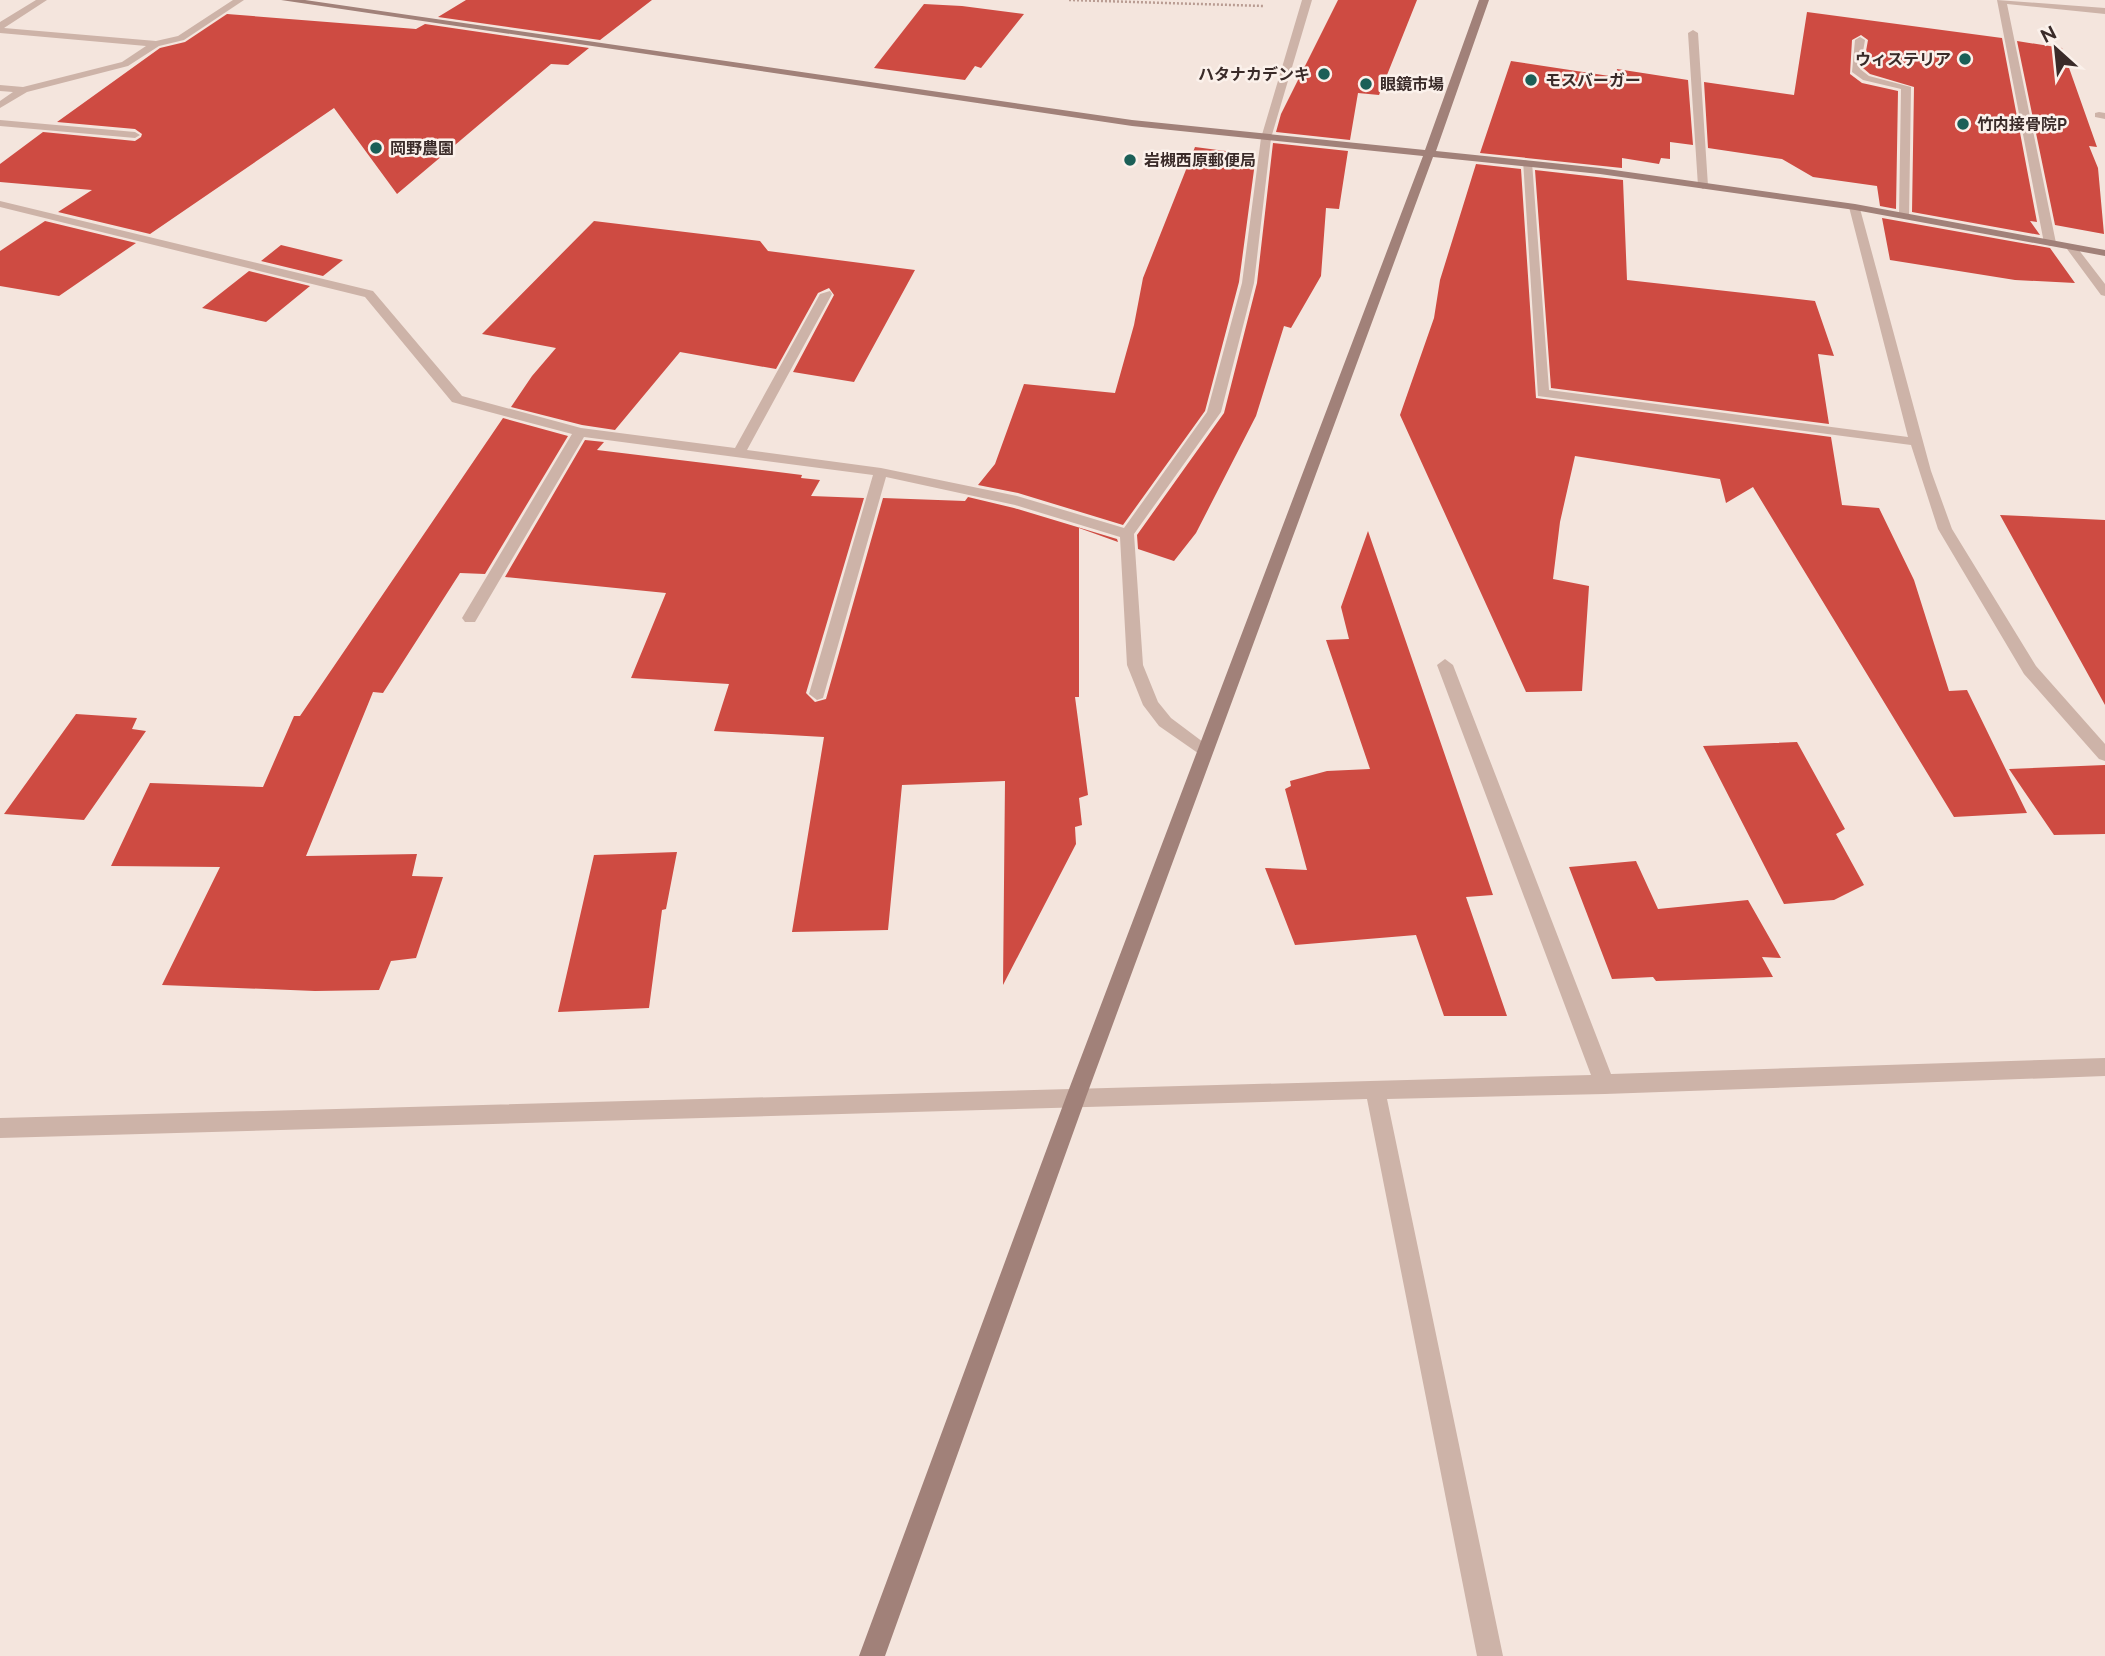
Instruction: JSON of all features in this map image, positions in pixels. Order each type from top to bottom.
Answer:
[{"type":"street","points":[[0,28],[42,0]]},
{"type":"street","points":[[0,105],[23,90],[125,64],[156,44],[181,38],[239,0]]},
{"type":"street","points":[[286,0],[1118,121],[1266,138],[1527,162],[1855,207],[2105,253]]},
{"type":"street","points":[[872,1656],[1076,1097],[1430,152],[1483,0]]},
{"type":"street","points":[[2050,243],[2002,0],[2105,11]]},
{"type":"street","points":[[1205,752],[1165,722],[1151,705],[1135,666],[1127,534],[1214,412],[1248,283],[1266,138],[1306,4]]},
{"type":"street","points":[[0,15],[15,16]]},
{"type":"street","points":[[0,28],[156,44]]},
{"type":"street","points":[[1693,33],[1703,186]]},
{"type":"street","points":[[1860,40],[1855,70],[1866,78],[1906,87],[1905,217]]},
{"type":"street","points":[[0,88],[23,90]]},
{"type":"street","points":[[0,123],[135,135]]},
{"type":"street","points":[[1527,162],[1543,393],[1916,442]]},
{"type":"street","points":[[0,204],[369,295],[457,399],[580,432],[881,472],[1017,501],[1127,534]]},
{"type":"street","points":[[1855,207],[1916,442],[1945,529],[2030,670],[2105,755]]},
{"type":"street","points":[[2071,247],[2105,292]]},
{"type":"street","points":[[738,453],[826,294]]},
{"type":"street","points":[[470,618],[580,432]]},
{"type":"street","points":[[817,694],[881,472]]},
{"type":"street","points":[[1445,665],[1605,1085]]},
{"type":"street","points":[[0,1128],[1076,1097],[1605,1085],[2105,1067]]},
{"type":"street","points":[[1375,1089],[1490,1656]]},
{"type":"path","points":[[1069,0],[1306,4]]},
{"type":"building","points":[[466,0],[652,0],[600,40],[438,17]]},
{"type":"building","points":[[1338,0],[1417,0],[1379,95],[1358,93],[1350,140],[1276,132],[1281,114]]},
{"type":"building","points":[[924,4],[1024,14],[981,68],[975,66],[965,80],[874,68]]},
{"type":"building","points":[[1807,12],[2002,38],[2037,222],[2030,221],[2040,235],[1912,212],[1914,87],[1870,74],[1863,68],[1868,40],[1861,35],[1852,40],[1850,74],[1862,83],[1898,91],[1896,209],[1880,206],[1877,186],[1813,177],[1782,159],[1708,148],[1704,82],[1794,95]]},
{"type":"building","points":[[227,14],[416,29],[425,24],[589,48],[568,65],[551,64],[397,194],[334,108],[150,234],[58,212],[92,190],[0,182],[0,164],[43,132],[135,141],[141,137],[142,134],[135,129],[57,122],[160,48],[185,42]]},
{"type":"building","points":[[2017,41],[2062,48],[2097,147],[2089,146],[2098,168],[2104,234],[2055,225]]},
{"type":"building","points":[[1511,61],[1616,77],[1617,69],[1688,80],[1693,145],[1670,142],[1670,159],[1661,158],[1659,164],[1622,158],[1622,168],[1480,153]]},
{"type":"building","points":[[1273,143],[1348,151],[1339,209],[1326,208],[1321,276],[1291,328],[1284,326],[1256,416],[1196,533],[1174,561],[1138,549],[1137,535],[1224,413],[1257,283]]},
{"type":"building","points":[[1195,147],[1256,155],[1239,282],[1205,411],[1123,525],[1018,493],[978,485],[995,464],[1024,384],[1115,393],[1134,325],[1143,278]]},
{"type":"building","points":[[1476,164],[1521,169],[1536,398],[1831,437],[1842,505],[1879,508],[1914,580],[1949,691],[1967,690],[2027,813],[1954,817],[1753,487],[1726,503],[1720,479],[1575,456],[1560,522],[1553,579],[1589,586],[1582,691],[1526,692],[1400,415],[1434,318],[1440,280]]},
{"type":"building","points":[[1535,170],[1623,180],[1627,280],[1815,301],[1834,356],[1818,354],[1829,424],[1551,388]]},
{"type":"building","points":[[1882,218],[2050,248],[2075,283],[2015,280],[1890,260]]},
{"type":"building","points":[[45,221],[136,243],[59,296],[0,286],[0,251]]},
{"type":"building","points":[[594,221],[760,241],[768,251],[915,270],[854,382],[793,372],[834,295],[829,288],[818,293],[776,369],[680,352],[615,430],[582,425],[511,407],[532,376],[556,348],[482,334]]},
{"type":"building","points":[[281,245],[343,260],[323,276],[261,261]]},
{"type":"building","points":[[249,271],[310,286],[266,322],[202,308]]},
{"type":"building","points":[[503,418],[568,436],[485,574],[460,573],[383,693],[373,692],[306,856],[417,854],[412,876],[443,877],[416,958],[391,961],[379,990],[315,991],[162,985],[220,867],[111,866],[150,783],[263,787],[294,716],[300,716]]},
{"type":"building","points":[[585,440],[604,442],[597,450],[802,475],[801,478],[820,480],[811,496],[864,498],[806,693],[815,702],[826,699],[883,498],[965,501],[968,497],[1014,508],[1117,539],[1118,542],[1079,528],[1079,697],[1075,697],[1088,795],[1079,798],[1082,825],[1075,827],[1076,844],[1003,985],[1005,781],[902,785],[888,930],[792,932],[824,737],[714,731],[729,684],[631,678],[666,593],[505,577]]},
{"type":"building","points":[[2000,515],[2105,520],[2105,705]]},
{"type":"building","points":[[1368,531],[1493,895],[1466,897],[1507,1016],[1444,1016],[1416,935],[1295,945],[1265,868],[1307,870],[1285,789],[1291,786],[1290,781],[1327,771],[1370,769],[1326,640],[1349,639],[1341,607]]},
{"type":"building","points":[[76,714],[137,718],[132,729],[146,731],[84,820],[4,814]]},
{"type":"building","points":[[1797,742],[1845,829],[1836,834],[1864,885],[1834,900],[1784,904],[1703,746]]},
{"type":"building","points":[[2105,765],[2105,834],[2054,835],[2009,769]]},
{"type":"building","points":[[677,852],[666,909],[662,910],[649,1008],[558,1012],[594,855]]},
{"type":"building","points":[[1636,861],[1658,909],[1748,900],[1781,958],[1762,957],[1773,977],[1656,981],[1653,977],[1612,979],[1569,867]]},
{"type":"place","name":"ウィステリア","points":[[1965,59]]},
{"type":"place","name":"ハタナカデンキ","points":[[1324,74]]},
{"type":"place","name":"モスバーガー","points":[[1531,80]]},
{"type":"place","name":"眼鏡市場","points":[[1366,84]]},
{"type":"place","name":"竹内接骨院P","points":[[1963,124]]},
{"type":"place","name":"岡野農園","points":[[376,148]]},
{"type":"place","name":"岩槻西原郵便局","points":[[1130,160]]}]
